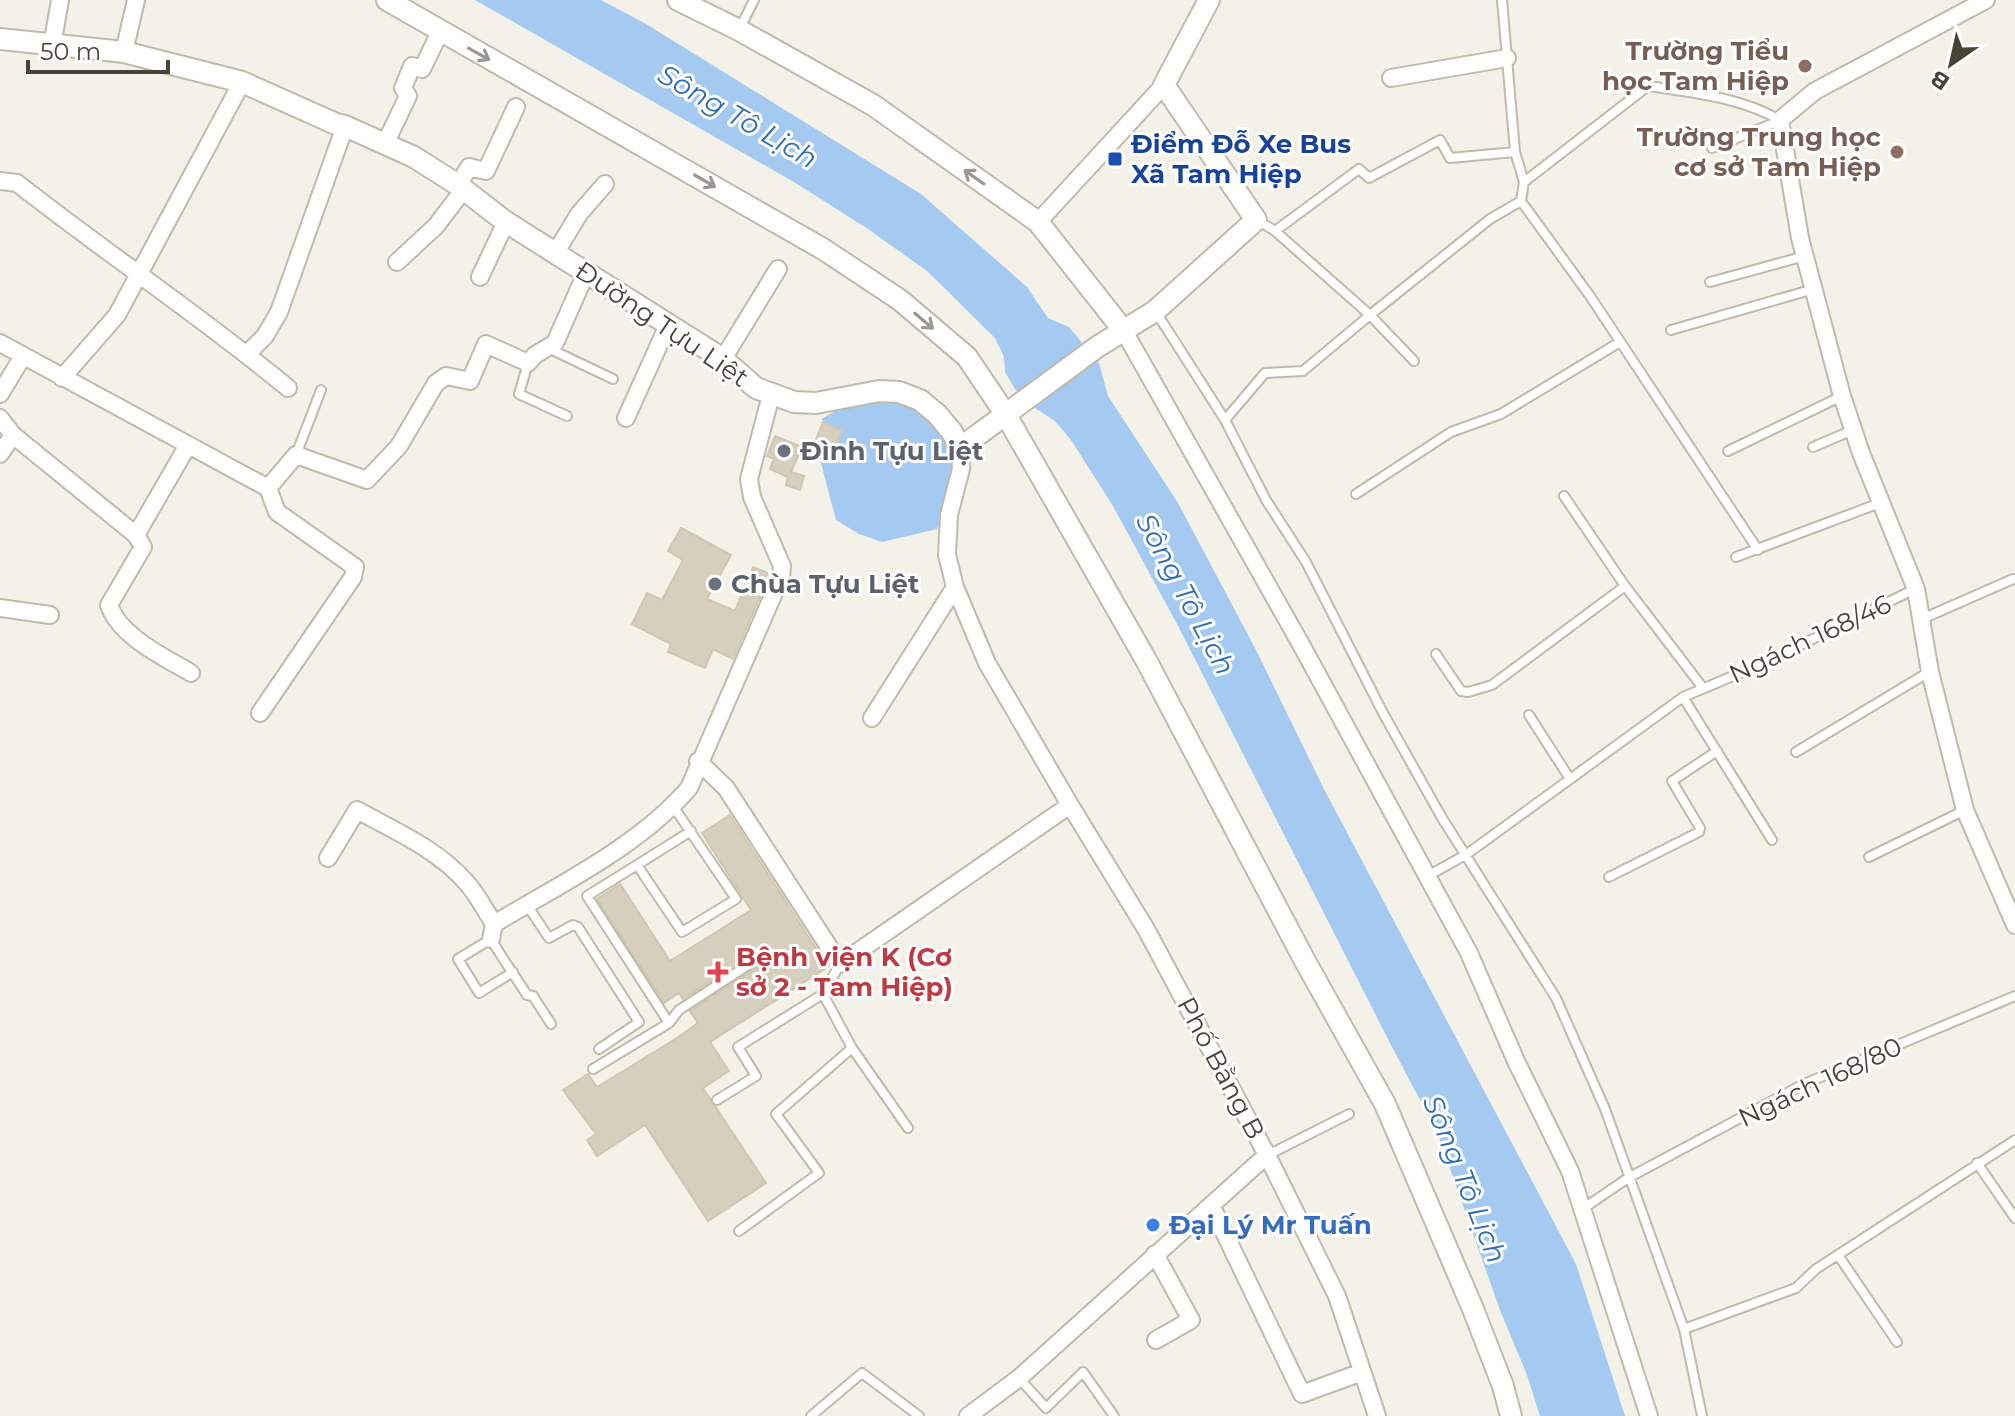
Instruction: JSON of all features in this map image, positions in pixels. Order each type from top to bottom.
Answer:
[{"type":"street","points":[[52,46],[60,0]]},
{"type":"street","points":[[124,52],[136,0]]},
{"type":"street","points":[[387,0],[823,249],[900,300],[967,357],[1006,415],[1146,660],[1305,961],[1385,1104],[1473,1309],[1503,1386],[1511,1416]]},
{"type":"street","points":[[678,0],[739,30],[873,105],[1038,222],[1124,331],[1303,648],[1469,953],[1516,1061],[1570,1171],[1649,1416]]},
{"type":"street","points":[[1038,222],[1164,85],[1209,0]]},
{"type":"street","points":[[1986,0],[1959,7],[1815,91],[1780,120],[1805,256],[1842,396],[1880,503],[1916,589],[1930,672],[1965,810],[2015,925]]},
{"type":"street","points":[[385,144],[408,96],[403,88],[412,66],[422,69],[440,32]]},
{"type":"street","name":"Đường Tựu Liệt","points":[[0,39],[124,52],[242,82],[414,157],[461,187],[506,222],[723,359],[756,388],[794,402],[816,403],[879,391],[899,392],[920,400],[937,414],[960,448]]},
{"type":"street","points":[[1391,78],[1507,58]]},
{"type":"street","points":[[62,378],[117,315],[242,82]]},
{"type":"street","points":[[698,761],[726,788],[840,964],[1070,805],[987,663],[955,587],[947,555],[949,515],[961,469],[960,448],[1097,347],[1155,311],[1256,220],[1164,85]]},
{"type":"street","points":[[397,262],[436,226],[461,187],[469,167],[486,171],[516,107]]},
{"type":"street","points":[[247,354],[265,336],[279,312],[345,126]]},
{"type":"street","points":[[0,181],[17,183],[288,388]]},
{"type":"street","points":[[556,252],[579,214],[605,184]]},
{"type":"street","points":[[480,277],[506,222]]},
{"type":"street","points":[[723,359],[778,269]]},
{"type":"street","points":[[268,488],[296,455],[367,480],[399,446],[436,383],[446,376],[470,381],[486,344],[528,363],[555,343],[586,273]]},
{"type":"street","points":[[626,418],[668,325]]},
{"type":"street","points":[[0,343],[268,488],[277,512],[355,567],[353,577],[260,713]]},
{"type":"street","points":[[0,394],[23,356]]},
{"type":"street","points":[[328,858],[357,810],[435,854],[450,866],[469,885],[492,932],[527,904],[667,814],[689,788],[698,761],[781,577],[782,566],[752,497],[749,479],[771,395]]},
{"type":"street","points":[[0,418],[13,435],[136,535],[143,547],[109,605],[112,614],[144,647],[191,673]]},
{"type":"street","points":[[0,454],[13,435]]},
{"type":"street","points":[[136,535],[188,445]]},
{"type":"street","points":[[872,718],[955,587]]},
{"type":"street","points":[[0,608],[50,615]]},
{"type":"street","name":"Phố Bằng B","points":[[968,1416],[1019,1378],[1267,1155],[1146,929],[1070,805]]},
{"type":"street","points":[[1267,1155],[1337,1296],[1377,1416]]},
{"type":"street","points":[[1211,1205],[1302,1394],[1362,1372]]},
{"type":"street","points":[[1155,1254],[1191,1320],[1156,1340]]},
{"type":"lane","points":[[739,30],[754,0]]},
{"type":"lane","points":[[1502,0],[1515,152],[1524,182],[1521,201],[1620,342],[1758,550]]},
{"type":"lane","points":[[1524,182],[1648,86],[1724,98],[1757,108],[1780,120]]},
{"type":"lane","points":[[1712,148],[1780,120]]},
{"type":"lane","points":[[1275,231],[1359,169],[1369,178],[1440,140],[1450,158],[1515,152]]},
{"type":"lane","points":[[1225,420],[1265,373],[1303,371],[1490,219],[1521,201]]},
{"type":"lane","points":[[1256,220],[1275,231],[1370,315],[1414,361]]},
{"type":"lane","points":[[1710,282],[1805,256]]},
{"type":"lane","points":[[1671,330],[1815,288]]},
{"type":"lane","points":[[1155,311],[1225,420],[1266,500],[1306,562],[1390,726],[1442,818],[1556,998],[1605,1109],[1684,1329],[1702,1416]]},
{"type":"lane","points":[[1356,494],[1451,432],[1501,414],[1620,342]]},
{"type":"lane","points":[[548,348],[613,379]]},
{"type":"lane","points":[[528,363],[519,394],[567,416]]},
{"type":"lane","points":[[296,455],[321,390]]},
{"type":"lane","points":[[1728,451],[1842,396]]},
{"type":"lane","points":[[1813,447],[1854,430]]},
{"type":"lane","points":[[1564,496],[1625,586],[1703,688]]},
{"type":"lane","points":[[1736,557],[1880,503]]},
{"type":"lane","points":[[1921,619],[2013,579]]},
{"type":"lane","points":[[1436,654],[1461,691],[1492,685],[1625,586]]},
{"type":"lane","name":"Ngách 168/46","points":[[1426,877],[1467,854],[1683,697],[1764,663],[1916,589]]},
{"type":"lane","points":[[1796,752],[1930,672]]},
{"type":"lane","points":[[1683,697],[1772,840]]},
{"type":"lane","points":[[1529,715],[1570,779]]},
{"type":"lane","points":[[1609,877],[1699,832],[1700,828],[1672,781],[1717,751]]},
{"type":"lane","points":[[637,865],[682,932],[736,899],[673,806]]},
{"type":"lane","points":[[1869,857],[1965,810]]},
{"type":"lane","points":[[669,1023],[587,896],[691,831]]},
{"type":"lane","points":[[527,904],[549,938],[573,925],[578,927],[639,1022],[599,1049]]},
{"type":"lane","points":[[458,959],[492,932],[527,995],[533,996],[551,1024]]},
{"type":"lane","points":[[451,951],[479,993],[513,972]]},
{"type":"lane","points":[[593,1069],[669,1023],[679,1010],[765,954]]},
{"type":"lane","points":[[717,1100],[756,1076],[738,1047],[823,994],[840,964]]},
{"type":"lane","points":[[823,994],[852,1048],[908,1128]]},
{"type":"lane","name":"Ngách 168/80","points":[[1584,1208],[1628,1178],[1804,1084],[2015,996]]},
{"type":"lane","points":[[739,1231],[819,1173],[776,1114],[852,1048]]},
{"type":"lane","points":[[1267,1155],[1349,1114]]},
{"type":"lane","points":[[1684,1329],[1796,1288],[1816,1269],[2015,1140]]},
{"type":"lane","points":[[1977,1163],[2015,1218]]},
{"type":"lane","points":[[1838,1255],[1897,1342]]},
{"type":"lane","points":[[1019,1378],[1046,1408],[1083,1372],[1114,1416]]},
{"type":"lane","points":[[811,1416],[862,1373],[919,1416]]},
{"type":"water","name":"Sông Tô Lịch","points":[[475,0],[601,0],[646,24],[921,194],[1027,287],[1048,318],[1069,327],[1099,363],[1108,396],[1178,503],[1255,648],[1325,791],[1576,1264],[1625,1416],[1540,1416],[1437,1132],[1177,624],[1113,506],[1071,440],[1055,421],[1015,389],[1005,372],[1004,357],[995,338],[927,271],[868,229],[794,182]]},
{"type":"water","points":[[867,399],[919,403],[950,443],[955,458],[954,479],[937,529],[882,542],[859,534],[836,520],[818,452],[824,421],[821,419]]},
{"type":"building","points":[[823,422],[842,431],[830,457],[812,449]]},
{"type":"building","name":"Đình Tựu Liệt","points":[[775,436],[802,447],[791,472],[804,476],[800,490],[786,485],[788,477],[770,469],[774,459],[767,456]]},
{"type":"building","points":[[681,528],[731,555],[707,599],[735,611],[753,567],[770,574],[733,659],[713,649],[705,668],[668,652],[671,644],[632,624],[647,593],[662,600],[683,560],[668,551]]},
{"type":"building","points":[[730,815],[828,967],[710,1042],[729,1071],[703,1088],[766,1183],[708,1221],[645,1125],[597,1156],[587,1140],[596,1134],[563,1090],[588,1074],[597,1087],[677,1038],[698,1023],[690,1011],[771,958],[770,950],[762,948],[683,999],[679,993],[664,1003],[597,899],[620,884],[670,961],[751,910],[702,833]]},
{"type":"place","name":"Trường Tiểu học Tam Hiệp","points":[[1805,66]]},
{"type":"place","name":"Trường Trung học cơ sở Tam Hiệp","points":[[1897,152]]},
{"type":"place","name":"Điểm Đỗ Xe Bus Xã Tam Hiệp","points":[[1115,159]]},
{"type":"place","name":"Đình Tựu Liệt","points":[[784,451]]},
{"type":"place","name":"Chùa Tựu Liệt","points":[[715,584]]},
{"type":"place","name":"Bệnh viện K (Cơ sở 2 - Tam Hiệp)","points":[[718,972]]},
{"type":"place","name":"Đại Lý Mr Tuấn","points":[[1153,1225]]}]
